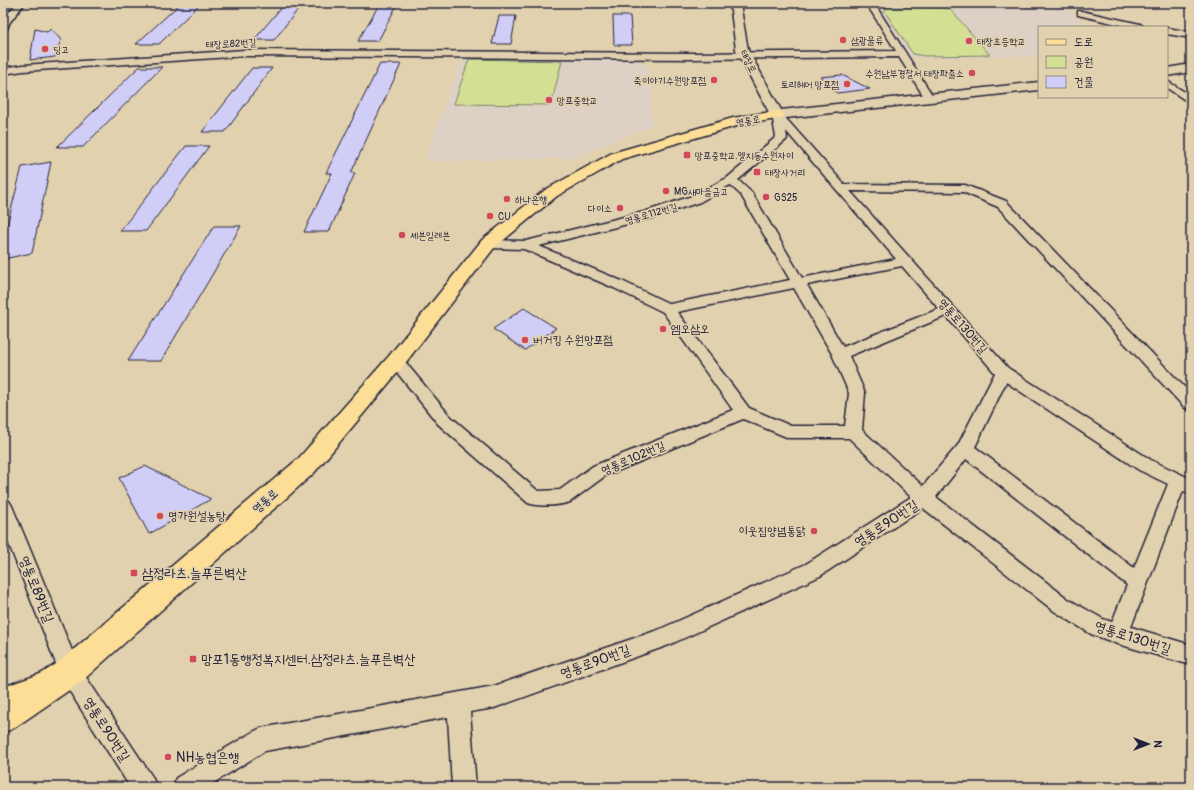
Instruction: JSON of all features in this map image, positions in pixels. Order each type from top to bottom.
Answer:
[{"type":"main road","name":"태장로","points":[[735,3],[742,50],[777,115]]},
{"type":"main road","points":[[1168,72],[1191,68]]},
{"type":"main road","name":"영통로","points":[[3,717],[58,679],[306,466],[396,361],[488,244],[551,193],[617,156],[738,121],[777,115],[1038,86]]},
{"type":"main road","points":[[3,702],[58,679]]},
{"type":"street","points":[[3,29],[6,21],[21,3]]},
{"type":"street","points":[[870,3],[929,98]]},
{"type":"street","points":[[1014,3],[1070,3],[1097,26]]},
{"type":"street","points":[[1082,13],[1136,26]]},
{"type":"street","points":[[1168,31],[1191,35]]},
{"type":"street","name":"태장로82번길","points":[[3,71],[23,68],[245,53],[745,55],[901,54]]},
{"type":"street","points":[[1168,85],[1191,100]]},
{"type":"street","name":"영통로112번길","points":[[526,245],[673,208],[696,199],[731,180],[782,138],[777,115]]},
{"type":"street","name":"영통로130번길","points":[[777,115],[1003,372],[1145,465],[1185,484]]},
{"type":"street","points":[[731,180],[746,193],[840,354],[857,393],[853,432]]},
{"type":"street","points":[[840,187],[966,189],[1002,204],[1191,404]]},
{"type":"street","points":[[488,244],[526,245],[619,285],[668,309],[743,412],[789,432],[853,432],[924,498]]},
{"type":"street","points":[[668,309],[905,260]]},
{"type":"street","points":[[840,354],[949,310]]},
{"type":"street","name":"영통로102번길","points":[[396,361],[444,420],[534,498],[564,497],[599,471],[743,412]]},
{"type":"street","name":"영통로90번길","points":[[185,787],[261,740],[494,697],[662,638],[813,570],[924,498],[965,449],[1003,372]]},
{"type":"street","points":[[965,449],[1139,583]]},
{"type":"street","points":[[1118,634],[1139,583],[1185,484]]},
{"type":"street","name":"영통로130번길","points":[[924,498],[1060,605],[1098,627],[1191,655]]},
{"type":"street","name":"영통로89번길","points":[[3,506],[58,679]]},
{"type":"street","name":"영통로90번길","points":[[58,679],[144,787]]},
{"type":"street","points":[[458,704],[464,787]]},
{"type":"shaded area","name":"태장초등학교","points":[[882,4],[1067,9],[1088,26],[1038,26],[1038,56],[920,58],[909,56],[875,6]]},
{"type":"shaded area","name":"망포중학교","points":[[462,58],[637,59],[642,61],[651,73],[652,126],[609,142],[576,158],[435,162],[425,157]]},
{"type":"green space","points":[[885,7],[949,8],[990,55],[925,56],[913,54],[885,12]]},
{"type":"green space","points":[[469,59],[562,61],[551,105],[454,104]]},
{"type":"building","points":[[181,3],[201,3],[159,44],[136,44]]},
{"type":"building","points":[[285,3],[303,3],[274,40],[254,40]]},
{"type":"building","points":[[380,3],[398,3],[378,41],[358,41]]},
{"type":"building","points":[[499,16],[516,16],[511,44],[492,44]]},
{"type":"building","points":[[613,16],[630,16],[632,45],[614,45]]},
{"type":"building","name":"딩고","points":[[35,29],[47,32],[51,29],[61,40],[55,57],[30,60]]},
{"type":"building","points":[[380,64],[401,64],[351,173],[355,173],[329,232],[304,232],[332,173],[326,173]]},
{"type":"building","points":[[139,67],[162,67],[83,147],[57,147]]},
{"type":"building","points":[[252,68],[272,68],[225,132],[202,132]]},
{"type":"building","points":[[842,75],[870,89],[837,93],[820,77]]},
{"type":"building","points":[[186,146],[209,146],[146,231],[120,231]]},
{"type":"building","points":[[51,162],[32,253],[3,259],[3,241],[22,167]]},
{"type":"building","points":[[214,226],[241,226],[161,361],[128,361]]},
{"type":"building","name":"버거킹 수원망포점","points":[[524,308],[556,328],[525,350],[493,329]]},
{"type":"building","name":"명가원설농탕","points":[[145,466],[211,499],[149,534],[119,478]]},
{"type":"place","name":"삼광물류","points":[[843,40]]},
{"type":"place","name":"태장초등학교","points":[[969,41]]},
{"type":"place","name":"딩고","points":[[45,49]]},
{"type":"place","name":"수원남부경찰서 태장파출소","points":[[972,73]]},
{"type":"place","name":"죽이야기수원망포점","points":[[714,80]]},
{"type":"place","name":"토리헤어 망포점","points":[[847,84]]},
{"type":"place","name":"망포중학교","points":[[549,100]]},
{"type":"place","name":"망포중학교.엘지동수원자이","points":[[687,155]]},
{"type":"place","name":"태장사거리","points":[[757,172]]},
{"type":"place","name":"MG새마을금고","points":[[666,191]]},
{"type":"place","name":"GS25","points":[[766,197]]},
{"type":"place","name":"하나은행","points":[[507,199]]},
{"type":"place","name":"다이소","points":[[620,208]]},
{"type":"place","name":"CU","points":[[490,216]]},
{"type":"place","name":"세븐일레븐","points":[[402,235]]},
{"type":"place","name":"엠오삼오","points":[[663,329]]},
{"type":"place","name":"버거킹 수원망포점","points":[[525,340]]},
{"type":"place","name":"명가원설농탕","points":[[160,516]]},
{"type":"place","name":"이웃집양념통닭","points":[[814,531]]},
{"type":"place","name":"삼정라츠.늘푸른벽산","points":[[134,573]]},
{"type":"place","name":"망포1동행정복지센터.삼정라츠.늘푸른벽산","points":[[193,659]]},
{"type":"place","name":"NH농협은행","points":[[168,757]]}]
